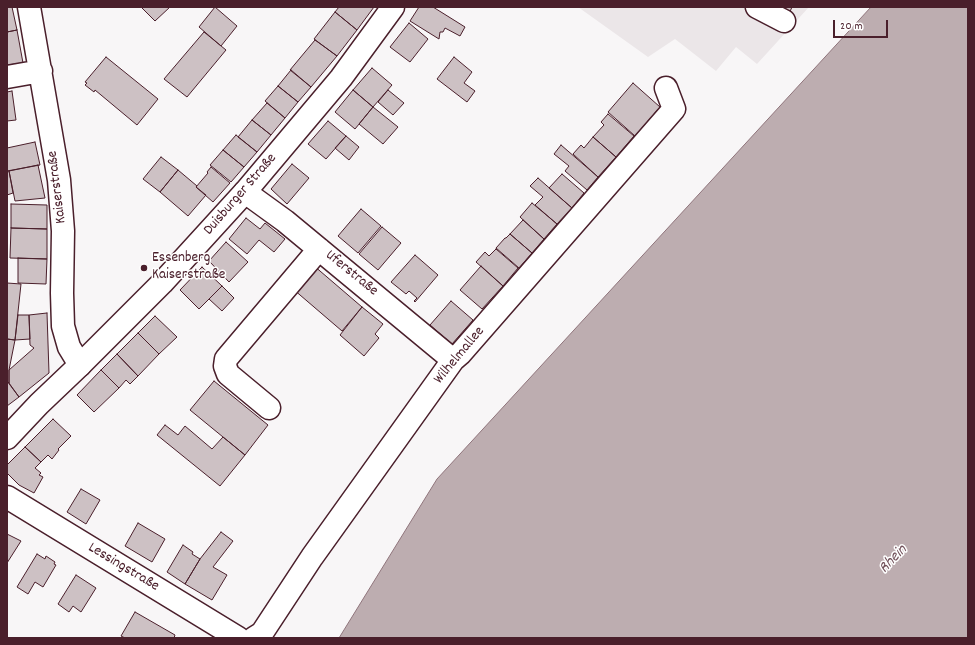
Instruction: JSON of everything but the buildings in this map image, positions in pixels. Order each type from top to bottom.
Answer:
[{"type":"street","name":"Kaiserstraße","points":[[29,7],[59,180],[63,231],[63,326],[69,347],[80,365]]},
{"type":"street","name":"Duisburger Straße","points":[[10,432],[162,283],[246,192],[341,78],[393,7]]},
{"type":"street","points":[[757,7],[784,21]]},
{"type":"street","points":[[7,77],[41,71]]},
{"type":"street","name":"Wilhelmallee","points":[[254,638],[262,633],[312,557],[453,360],[460,354],[674,109],[666,88]]},
{"type":"street","name":"Uferstraße","points":[[246,192],[285,221],[453,360]]},
{"type":"street","points":[[269,408],[228,374],[225,366],[226,359],[319,249]]},
{"type":"street","name":"Lessingstraße","points":[[7,497],[238,638]]},
{"type":"shaded area","points":[[578,7],[809,7],[757,64],[736,47],[716,71],[675,39],[648,57]]},
{"type":"water","name":"Rhein","points":[[871,7],[968,7],[968,638],[339,638],[437,479]]},
{"type":"place","name":"Essenberg Kaiserstraße","points":[[144,268]]}]
